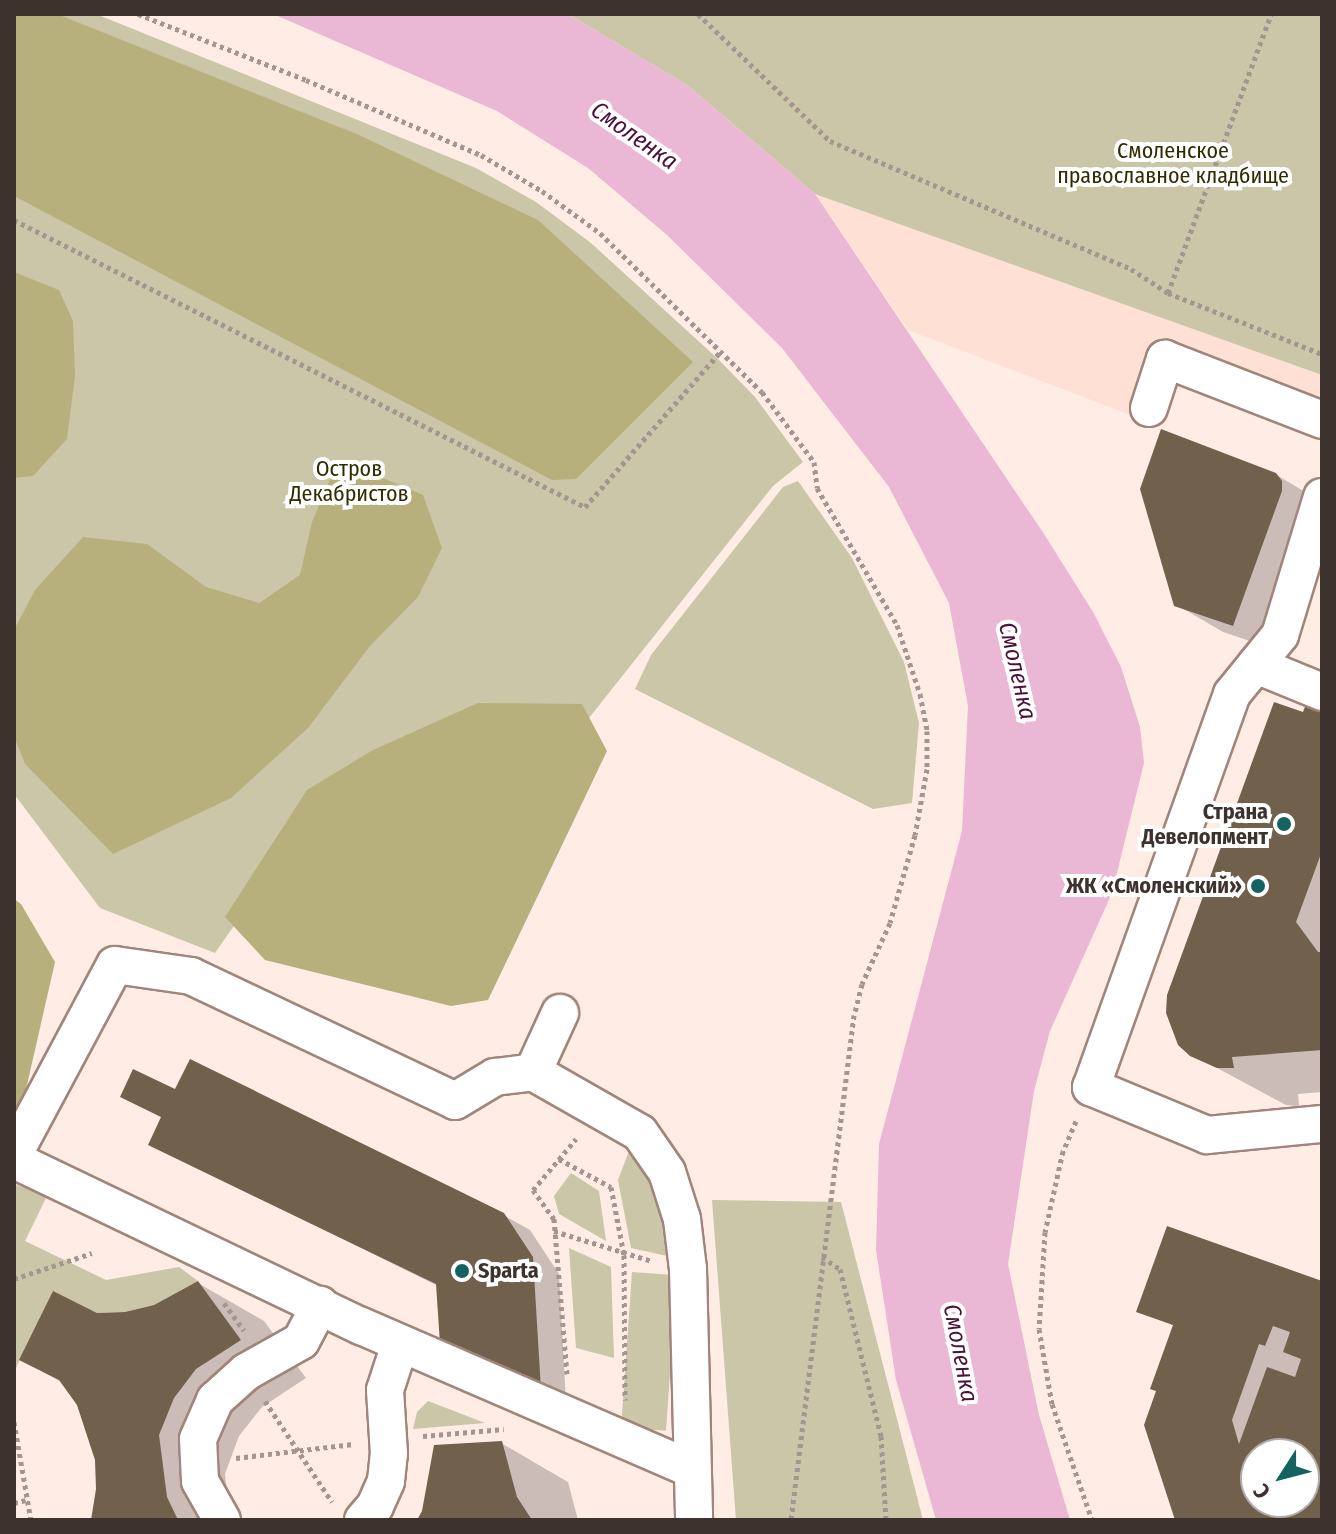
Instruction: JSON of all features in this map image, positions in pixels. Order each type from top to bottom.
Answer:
[{"type":"street","points":[[1149,408],[1165,359],[1322,420]]},
{"type":"street","points":[[1322,497],[1280,635],[1232,694],[1091,1087],[1207,1135],[1322,1124]]},
{"type":"street","points":[[1256,665],[1322,692]]},
{"type":"street","points":[[14,1154],[115,965],[191,976],[455,1101],[495,1077],[533,1072],[640,1133],[667,1172],[682,1219],[688,1269],[694,1520]]},
{"type":"street","points":[[533,1072],[560,1013]]},
{"type":"street","points":[[14,1160],[400,1344],[692,1469]]},
{"type":"street","points":[[222,1520],[200,1481],[198,1439],[215,1400],[248,1355],[301,1341],[320,1305]]},
{"type":"street","points":[[350,1514],[375,1506],[386,1481],[389,1454],[385,1390],[400,1344]]},
{"type":"path","points":[[138,14],[306,80],[493,162],[542,191],[600,233],[762,392],[814,462],[817,488],[897,625],[911,659],[927,731],[927,769],[915,835],[890,923],[862,984],[854,1015],[791,1520]]},
{"type":"path","points":[[698,14],[830,141],[1131,269],[1168,293],[1322,354]]},
{"type":"path","points":[[1168,293],[1271,14]]},
{"type":"path","points":[[14,220],[585,507],[722,350]]},
{"type":"path","points":[[1091,1087],[1063,1151],[1048,1218],[1039,1329],[1052,1404],[1092,1520]]},
{"type":"path","points":[[571,1418],[554,1219],[533,1190],[601,1111]]},
{"type":"path","points":[[559,1159],[611,1187],[624,1255],[625,1441]]},
{"type":"path","points":[[554,1231],[624,1255],[688,1269]]},
{"type":"path","points":[[14,1279],[92,1253]]},
{"type":"path","points":[[822,1257],[840,1269],[881,1436],[886,1520]]},
{"type":"path","points":[[215,1290],[248,1355],[350,1514]]},
{"type":"path","points":[[14,1422],[31,1520]]},
{"type":"path","points":[[14,1503],[26,1500]]},
{"type":"shaded area","points":[[815,194],[1322,375],[1322,418],[1152,355],[1133,416],[908,330]]},
{"type":"green space","name":"Остров Декабристов","points":[[14,14],[96,14],[476,168],[536,202],[591,243],[717,358],[755,397],[803,462],[773,486],[424,926],[245,910],[215,953],[100,908],[14,794]]},
{"type":"green space","points":[[14,14],[57,14],[359,135],[538,220],[693,362],[576,479],[552,480],[14,196]]},
{"type":"green space","name":"Смоленское православное кладбище","points":[[568,14],[1322,14],[1322,375],[815,194],[687,85]]},
{"type":"green space","points":[[14,272],[59,290],[73,321],[75,376],[67,439],[33,476],[14,478]]},
{"type":"green space","points":[[373,474],[423,495],[442,548],[418,597],[370,646],[308,728],[231,798],[113,854],[25,764],[14,736],[14,630],[35,590],[83,537],[147,544],[206,587],[259,603],[300,575],[312,522],[331,477]]},
{"type":"green space","points":[[798,481],[852,558],[904,662],[919,723],[912,803],[873,809],[635,689],[651,655],[783,487]]},
{"type":"green space","points":[[478,703],[582,704],[607,751],[488,1000],[451,1006],[265,960],[225,917],[307,790],[373,750]]},
{"type":"green space","points":[[14,899],[21,904],[55,962],[22,1107],[14,1112]]},
{"type":"green space","points":[[632,1143],[657,1177],[676,1258],[631,1248],[618,1180]]},
{"type":"green space","points":[[571,1173],[599,1191],[606,1241],[559,1214],[554,1196]]},
{"type":"green space","points":[[17,1185],[47,1196],[25,1241],[106,1280],[179,1267],[198,1281],[154,1305],[125,1312],[97,1313],[53,1292],[14,1372],[14,1187]]},
{"type":"green space","points":[[712,1200],[841,1202],[923,1520],[736,1520]]},
{"type":"green space","points":[[569,1248],[611,1267],[614,1358],[576,1348]]},
{"type":"green space","points":[[632,1272],[677,1275],[666,1431],[621,1428]]},
{"type":"green space","points":[[428,1401],[485,1423],[413,1429],[417,1412]]},
{"type":"water","name":"Смоленка","points":[[273,14],[568,14],[687,85],[815,194],[1093,612],[1121,667],[1140,727],[1144,763],[1112,893],[1050,1031],[1034,1091],[1008,1264],[1039,1415],[1070,1520],[936,1520],[896,1380],[876,1250],[879,1144],[962,831],[968,706],[949,603],[889,487],[782,348],[667,235],[588,168],[497,111]]},
{"type":"building","points":[[1161,429],[1276,473],[1282,481],[1282,491],[1233,626],[1174,606],[1140,489]]},
{"type":"building","name":"ЖК «Смоленский»","points":[[1274,702],[1303,712],[1306,704],[1322,710],[1322,851],[1296,922],[1318,952],[1322,952],[1322,1050],[1232,1057],[1234,1068],[1217,1068],[1190,1056],[1178,1045],[1166,1013],[1167,995]]},
{"type":"building","points":[[190,1059],[504,1213],[533,1257],[541,1390],[440,1344],[436,1284],[148,1145],[161,1117],[120,1097],[133,1069],[175,1089]]},
{"type":"building","points":[[1167,1226],[1322,1281],[1322,1520],[1175,1520],[1144,1425],[1156,1391],[1150,1389],[1173,1325],[1136,1312]],"holes":[[[1273,1326],[1290,1332],[1283,1352],[1301,1359],[1295,1377],[1267,1367],[1241,1438],[1320,1438],[1320,1518],[1240,1518],[1240,1441],[1239,1444],[1232,1420],[1259,1344],[1265,1346]]]},
{"type":"building","points":[[198,1281],[241,1340],[196,1369],[174,1398],[159,1435],[167,1497],[178,1520],[91,1520],[96,1489],[95,1460],[77,1405],[59,1380],[19,1360],[53,1291],[97,1313],[125,1312],[154,1305]]},
{"type":"building","points":[[502,1441],[517,1497],[532,1520],[417,1520],[422,1511],[434,1445]]},
{"type":"place","name":"Страна Девелопмент","points":[[1284,824]]},
{"type":"place","name":"ЖК «Смоленский»","points":[[1258,886]]},
{"type":"place","name":"Sparta","points":[[462,1271]]}]
